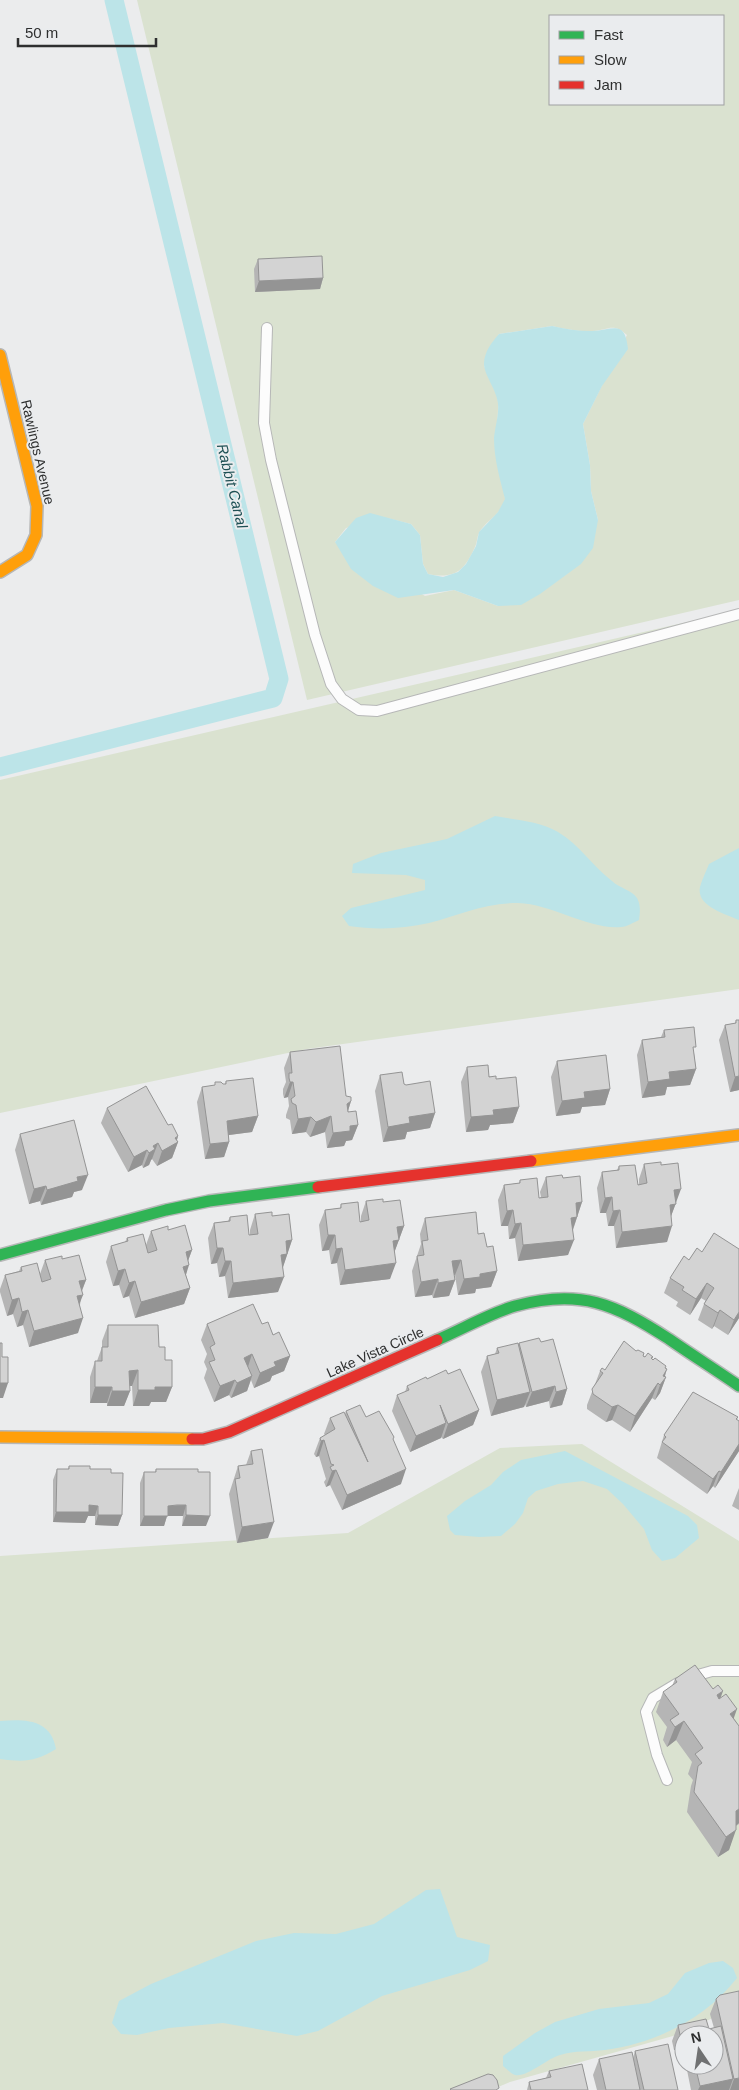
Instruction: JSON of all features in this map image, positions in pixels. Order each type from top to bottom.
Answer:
[{"type":"street","name":"Rawlings Avenue","points":[[0,355],[37,506],[36,535],[27,556],[0,572]]},
{"type":"street","points":[[0,1255],[166,1210],[209,1201],[739,1135]]},
{"type":"street","name":"Lake Vista Circle","points":[[0,1437],[180,1440],[203,1438],[229,1432],[512,1307],[535,1300],[559,1298],[587,1300],[612,1306],[641,1321],[739,1386]]},
{"type":"lane","points":[[267,328],[264,423],[271,460],[315,635],[332,684],[342,699],[359,710],[377,711],[739,614]]},
{"type":"lane","points":[[667,1780],[657,1755],[646,1712],[653,1698],[683,1680],[712,1672],[739,1671]]},
{"type":"green space","points":[[137,0],[739,0],[739,600],[307,700]],"holes":[[[552,326],[593,331],[614,328],[627,335],[583,424],[590,465],[591,491],[598,520],[498,606],[454,590],[425,596],[335,542],[346,528],[387,518],[411,524],[420,535],[423,564],[428,574],[451,574],[462,568],[471,556],[479,533],[501,509],[505,500],[495,447],[498,409],[497,394],[484,366],[499,334]]]},
{"type":"green space","points":[[739,610],[739,989],[307,1049],[0,1113],[0,780]]},
{"type":"green space","points":[[582,1444],[739,1541],[739,2005],[698,2025],[674,2025],[674,2036],[510,2082],[491,2090],[0,2090],[0,1556],[348,1533],[500,1448]]},
{"type":"water","points":[[552,326],[587,331],[617,328],[624,333],[628,349],[602,386],[583,424],[590,465],[591,491],[598,520],[593,548],[581,564],[540,594],[521,605],[498,606],[454,590],[398,598],[373,586],[351,569],[335,542],[356,518],[370,513],[411,524],[420,535],[423,564],[428,574],[443,577],[458,572],[466,564],[476,546],[479,532],[498,512],[505,499],[494,446],[498,404],[486,373],[485,355],[499,334]]},
{"type":"water","points":[[495,816],[543,825],[566,837],[605,875],[635,895],[640,906],[639,920],[623,927],[609,927],[596,925],[531,904],[518,903],[483,907],[409,927],[349,926],[342,916],[351,908],[425,890],[425,880],[406,875],[352,873],[353,864],[381,853],[447,839]]},
{"type":"water","points":[[739,848],[739,920],[719,912],[707,904],[702,899],[700,887],[709,864]]},
{"type":"water","points":[[565,1451],[688,1516],[697,1525],[699,1538],[675,1558],[662,1561],[652,1550],[644,1529],[623,1504],[607,1489],[583,1481],[558,1484],[536,1491],[528,1498],[523,1513],[515,1524],[501,1536],[455,1535],[450,1530],[447,1516],[465,1501],[491,1485],[503,1472],[521,1460]]},
{"type":"water","points":[[19,1720],[43,1726],[53,1739],[56,1749],[35,1759],[16,1761],[0,1759],[0,1721]]},
{"type":"water","points":[[440,1889],[457,1937],[490,1945],[488,1961],[470,1970],[382,1996],[318,2031],[297,2036],[223,2023],[169,2028],[137,2035],[121,2034],[112,2023],[119,2001],[151,1984],[256,1941],[294,1933],[336,1934],[374,1924],[426,1890]]},
{"type":"water","points":[[723,1961],[733,1968],[737,1978],[710,2006],[681,2025],[674,2025],[674,2029],[643,2042],[624,2047],[571,2052],[560,2055],[525,2074],[515,2075],[503,2066],[503,2056],[535,2033],[555,2022],[599,2009],[649,2003],[668,1994],[685,1973],[709,1963]]},
{"type":"building","points":[[322,256],[323,278],[259,281],[258,259]]},
{"type":"building","points":[[736,1020],[739,1020],[739,1076],[735,1077],[725,1025],[736,1023]]},
{"type":"building","points":[[694,1027],[696,1047],[693,1047],[696,1069],[669,1072],[670,1079],[648,1082],[642,1040],[665,1037],[664,1030]]},
{"type":"building","points":[[340,1046],[346,1096],[351,1097],[351,1101],[347,1104],[348,1112],[356,1111],[358,1125],[350,1126],[350,1131],[333,1133],[331,1116],[316,1122],[311,1117],[298,1119],[296,1105],[292,1103],[291,1099],[295,1096],[293,1082],[290,1082],[289,1078],[289,1073],[292,1073],[290,1052]]},
{"type":"building","points":[[606,1055],[610,1089],[584,1092],[585,1098],[562,1101],[557,1061]]},
{"type":"building","points":[[488,1065],[489,1077],[496,1076],[496,1079],[516,1077],[519,1107],[493,1110],[494,1115],[471,1117],[467,1067]]},
{"type":"building","points":[[402,1072],[404,1084],[406,1085],[430,1081],[435,1113],[409,1117],[410,1123],[388,1127],[380,1075]]},
{"type":"building","points":[[253,1078],[258,1116],[227,1121],[229,1142],[210,1144],[202,1087],[215,1085],[215,1082],[226,1084],[226,1081]]},
{"type":"building","points":[[146,1086],[168,1125],[172,1124],[178,1136],[175,1138],[178,1142],[162,1151],[158,1143],[153,1146],[155,1149],[149,1153],[147,1150],[134,1157],[107,1108]]},
{"type":"building","points":[[74,1120],[88,1175],[77,1177],[78,1181],[47,1190],[46,1186],[34,1189],[20,1134]]},
{"type":"building","points":[[661,1162],[661,1165],[678,1163],[681,1189],[674,1190],[676,1204],[670,1205],[672,1226],[622,1232],[620,1210],[613,1211],[612,1197],[605,1198],[602,1172],[619,1170],[619,1166],[635,1165],[638,1185],[647,1183],[644,1164]]},
{"type":"building","points":[[562,1175],[563,1178],[580,1176],[582,1202],[576,1203],[577,1217],[571,1218],[574,1240],[523,1245],[521,1223],[515,1224],[513,1210],[507,1211],[504,1185],[520,1183],[520,1180],[537,1178],[539,1198],[548,1197],[546,1177]]},
{"type":"building","points":[[383,1199],[383,1202],[400,1200],[404,1226],[397,1227],[399,1240],[393,1241],[396,1263],[345,1270],[342,1248],[336,1249],[335,1235],[328,1235],[325,1210],[341,1208],[341,1204],[358,1202],[360,1222],[369,1220],[366,1201]]},
{"type":"building","points":[[272,1212],[272,1216],[289,1214],[292,1240],[286,1241],[287,1254],[281,1255],[284,1277],[233,1283],[231,1261],[225,1261],[223,1248],[217,1248],[214,1223],[230,1221],[230,1217],[247,1215],[249,1235],[258,1234],[255,1214]]},
{"type":"building","points":[[476,1212],[478,1234],[484,1233],[487,1247],[493,1246],[497,1271],[480,1274],[480,1277],[464,1279],[461,1260],[452,1261],[455,1280],[438,1283],[438,1279],[421,1282],[417,1256],[424,1255],[422,1241],[428,1240],[425,1218]]},
{"type":"building","points":[[185,1225],[192,1250],[186,1252],[189,1265],[183,1267],[190,1288],[141,1302],[135,1281],[129,1283],[125,1269],[118,1271],[111,1246],[128,1241],[127,1238],[143,1234],[148,1253],[157,1250],[151,1231],[168,1226],[168,1230]]},
{"type":"building","points":[[714,1233],[739,1249],[739,1312],[734,1320],[720,1310],[718,1313],[704,1304],[714,1288],[707,1283],[696,1299],[682,1290],[684,1287],[670,1278],[684,1256],[689,1260],[697,1248],[702,1252]]},
{"type":"building","points":[[79,1255],[86,1280],[79,1281],[83,1295],[77,1296],[83,1318],[34,1331],[28,1310],[22,1312],[19,1298],[12,1300],[5,1275],[22,1271],[21,1267],[37,1263],[42,1282],[51,1279],[45,1260]]},
{"type":"building","points":[[253,1304],[262,1324],[268,1322],[273,1335],[279,1332],[290,1356],[274,1362],[276,1366],[260,1373],[252,1354],[244,1358],[252,1376],[237,1383],[235,1380],[220,1386],[209,1362],[215,1360],[210,1347],[215,1344],[207,1324]]},
{"type":"building","points":[[108,1325],[158,1325],[159,1347],[165,1347],[165,1360],[172,1360],[172,1387],[138,1390],[138,1370],[129,1371],[130,1391],[112,1391],[112,1387],[95,1387],[95,1361],[102,1361],[102,1347],[108,1347]]},
{"type":"building","points":[[539,1338],[541,1342],[553,1339],[567,1389],[556,1392],[555,1386],[532,1392],[519,1343]]},
{"type":"building","points":[[624,1341],[636,1351],[644,1353],[643,1356],[645,1357],[648,1353],[653,1357],[651,1358],[653,1360],[655,1358],[666,1366],[665,1368],[667,1369],[663,1376],[666,1377],[660,1385],[658,1383],[635,1416],[618,1405],[612,1407],[593,1394],[592,1389],[603,1373],[600,1371],[602,1368],[605,1370]]},
{"type":"building","points":[[0,1343],[2,1343],[2,1357],[8,1357],[8,1383],[0,1383]]},
{"type":"building","points":[[518,1343],[530,1392],[497,1400],[487,1356],[499,1353],[497,1348]]},
{"type":"building","points":[[460,1369],[479,1410],[448,1424],[440,1405],[446,1423],[416,1436],[397,1395],[409,1390],[407,1386],[426,1377],[427,1379],[446,1370],[448,1374]]},
{"type":"building","points":[[693,1392],[738,1417],[736,1419],[739,1421],[739,1444],[721,1472],[719,1471],[713,1479],[662,1442],[666,1437],[664,1435]]},
{"type":"building","points":[[360,1405],[366,1417],[379,1411],[394,1437],[393,1439],[406,1469],[347,1495],[336,1470],[332,1471],[330,1467],[334,1465],[331,1464],[324,1440],[321,1441],[320,1438],[335,1429],[330,1418],[344,1412],[368,1462],[346,1411]]},
{"type":"building","points":[[262,1449],[274,1522],[242,1527],[235,1479],[240,1478],[238,1466],[253,1464],[251,1451]]},
{"type":"building","points":[[69,1466],[90,1466],[90,1469],[111,1469],[111,1473],[123,1473],[122,1515],[98,1515],[98,1506],[89,1505],[89,1512],[56,1512],[57,1469],[69,1469]]},
{"type":"building","points":[[156,1469],[198,1469],[198,1472],[210,1472],[210,1516],[186,1515],[186,1505],[177,1505],[168,1506],[168,1516],[144,1516],[144,1472],[156,1472]]},
{"type":"building","points":[[695,1665],[713,1689],[718,1685],[723,1691],[717,1695],[719,1699],[726,1694],[737,1709],[730,1714],[739,1726],[739,1809],[736,1811],[736,1830],[726,1837],[694,1792],[698,1766],[702,1763],[695,1754],[703,1748],[684,1721],[675,1727],[670,1720],[679,1714],[663,1692],[677,1682],[675,1679]]},
{"type":"building","points":[[739,1991],[739,2078],[734,2079],[724,2035],[724,2025],[722,2025],[716,1999],[720,1995]]},
{"type":"building","points":[[706,2019],[708,2025],[678,2025]]},
{"type":"building","points":[[724,2039],[733,2079],[700,2086],[697,2075],[724,2075]]},
{"type":"building","points":[[668,2044],[678,2090],[644,2090],[635,2051]]},
{"type":"building","points":[[632,2052],[640,2090],[606,2090],[599,2059]]},
{"type":"building","points":[[582,2064],[588,2090],[531,2090],[529,2082],[551,2077],[549,2071]]},
{"type":"building","points":[[488,2074],[493,2075],[497,2080],[499,2088],[496,2090],[450,2089]]},
{"type":"waterway","name":"Rabbit Canal","points":[[0,767],[273,698],[279,679],[114,0]]},
{"type":"traffic: fast","points":[[0,1255],[166,1210],[209,1201],[318,1187]]},
{"type":"traffic: fast","points":[[437,1340],[485,1317],[515,1306],[538,1301],[578,1299],[614,1308],[650,1327],[739,1386]]},
{"type":"traffic: slow","points":[[0,355],[37,506],[36,535],[27,555],[0,572]]},
{"type":"traffic: slow","points":[[531,1161],[739,1135]]},
{"type":"traffic: slow","points":[[0,1437],[192,1439]]},
{"type":"traffic: jam","points":[[318,1187],[531,1161]]},
{"type":"traffic: jam","points":[[192,1439],[203,1439],[229,1432],[437,1340]]}]
